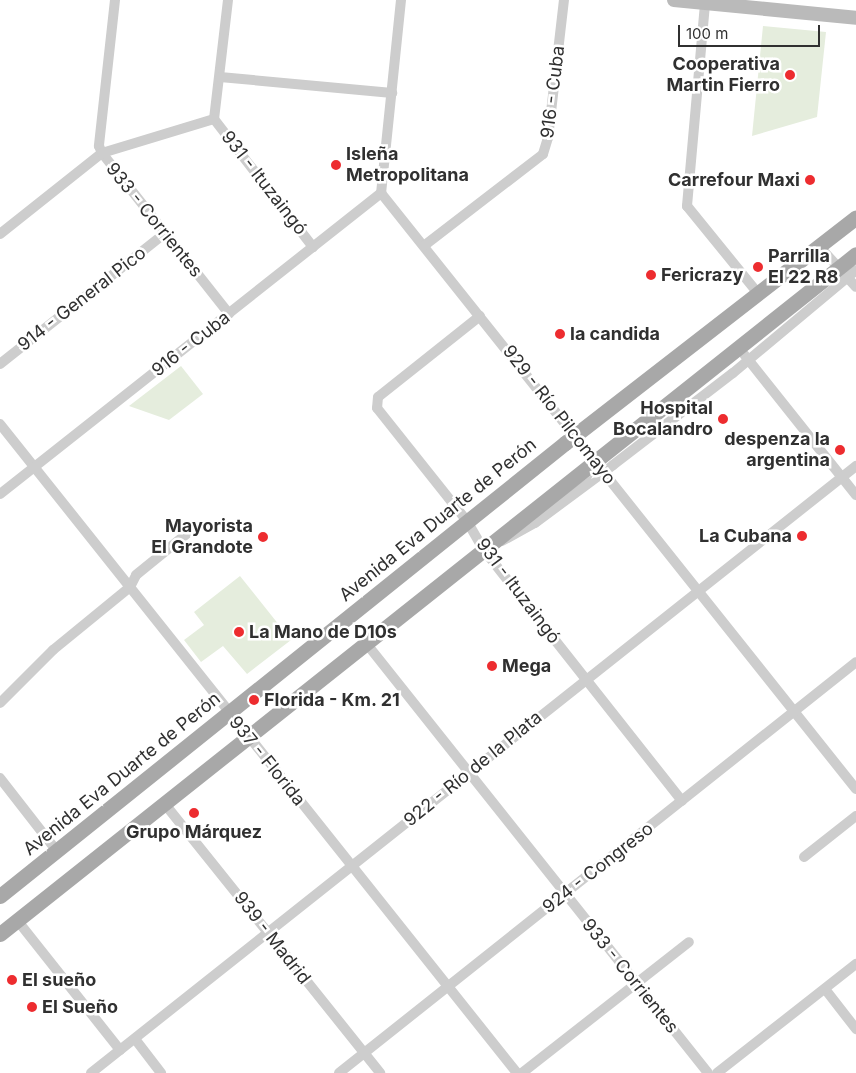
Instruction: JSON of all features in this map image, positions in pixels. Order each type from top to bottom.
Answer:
[{"type":"main road","name":"Avenida Eva Duarte de Perón","points":[[0,896],[228,712],[468,524],[509,495],[521,478],[574,435],[856,216]]},
{"type":"main road","points":[[0,934],[483,550],[599,466],[848,272],[856,254]]},
{"type":"street","name":"933 - Corrientes","points":[[115,0],[100,149],[229,314]]},
{"type":"street","name":"931 - Ituzaingó","points":[[228,0],[214,119],[313,247]]},
{"type":"street","points":[[381,193],[401,0]]},
{"type":"street","name":"916 - Cuba","points":[[425,245],[543,154],[548,138],[564,0]]},
{"type":"street","points":[[674,0],[705,4],[774,5],[856,18]]},
{"type":"street","points":[[705,4],[687,206],[757,292]]},
{"type":"street","points":[[220,77],[392,93]]},
{"type":"street","points":[[0,234],[100,149],[214,119]]},
{"type":"street","name":"916 - Cuba","points":[[0,494],[381,193]]},
{"type":"street","name":"929 - Río Pilcomayo","points":[[381,193],[425,245],[856,789]]},
{"type":"street","name":"914 - General Pico","points":[[0,364],[165,233]]},
{"type":"street","points":[[819,246],[848,272],[856,287]]},
{"type":"street","name":"931 - Ituzaingó","points":[[480,316],[376,402],[379,412],[468,524],[483,550],[682,801]]},
{"type":"street","points":[[744,354],[856,495]]},
{"type":"street","name":"937 - Florida","points":[[0,424],[517,1073]]},
{"type":"street","name":"922 - Río de la Plata","points":[[91,1073],[352,867],[586,678],[856,466]]},
{"type":"street","points":[[0,703],[53,650],[130,587],[136,575],[195,528]]},
{"type":"street","name":"933 - Corrientes","points":[[366,643],[471,772],[565,894],[708,1073]]},
{"type":"street","name":"924 - Congreso","points":[[339,1073],[856,662]]},
{"type":"street","points":[[0,778],[56,850]]},
{"type":"street","name":"939 - Madrid","points":[[164,803],[380,1073]]},
{"type":"street","points":[[804,856],[856,816]]},
{"type":"street","points":[[16,920],[120,1050]]},
{"type":"street","points":[[522,1073],[689,942]]},
{"type":"street","points":[[716,1073],[856,964]]},
{"type":"street","points":[[824,989],[856,1029]]},
{"type":"street","points":[[135,1039],[161,1073]]},
{"type":"green space","name":"Cooperativa Martin Fierro","points":[[763,26],[826,32],[817,117],[752,136]]},
{"type":"green space","points":[[181,366],[203,394],[169,420],[129,406]]},
{"type":"green space","name":"La Mano de D10s","points":[[240,576],[291,640],[247,674],[223,646],[201,662],[184,640],[204,625],[194,612]]},
{"type":"place","name":"Cooperativa Martin Fierro","points":[[790,75]]},
{"type":"place","name":"Isleña Metropolitana","points":[[336,165]]},
{"type":"place","name":"Carrefour Maxi","points":[[810,180]]},
{"type":"place","name":"Parrilla El 22 R8","points":[[758,267]]},
{"type":"place","name":"Fericrazy","points":[[651,275]]},
{"type":"place","name":"la candida","points":[[560,334]]},
{"type":"place","name":"Hospital Bocalandro","points":[[723,419]]},
{"type":"place","name":"despenza la argentina","points":[[840,450]]},
{"type":"place","name":"La Cubana","points":[[802,536]]},
{"type":"place","name":"Mayorista El Grandote","points":[[263,537]]},
{"type":"place","name":"La Mano de D10s","points":[[239,632]]},
{"type":"place","name":"Mega","points":[[492,666]]},
{"type":"place","name":"Florida - Km. 21","points":[[254,700]]},
{"type":"place","name":"Grupo Márquez","points":[[194,813]]},
{"type":"place","name":"El sueño","points":[[12,980]]},
{"type":"place","name":"El Sueño","points":[[32,1007]]}]
